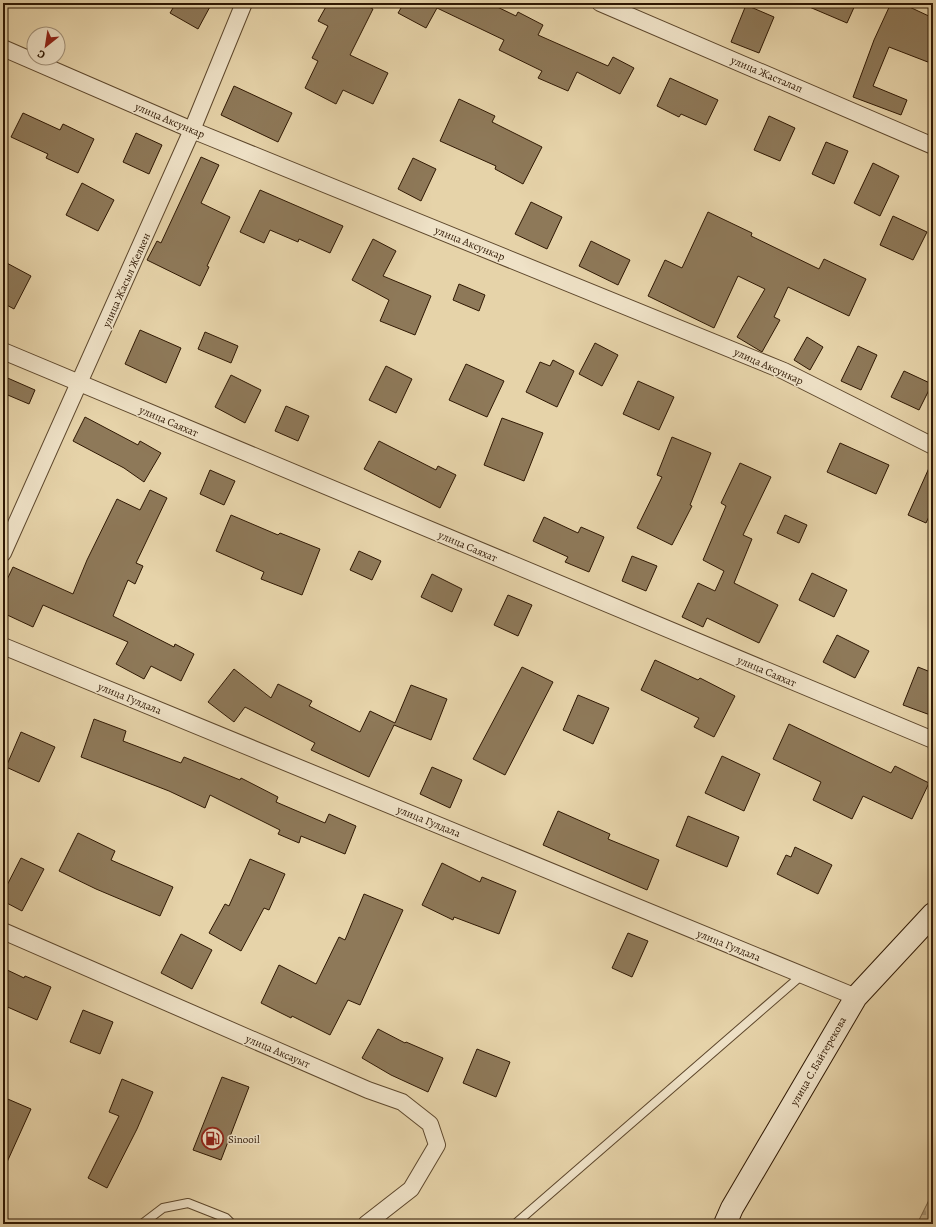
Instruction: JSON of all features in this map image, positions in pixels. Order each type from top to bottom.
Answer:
[{"type":"main road","name":"улица С.Байтерекова","points":[[726,1224],[732,1208],[856,997],[933,914]]},
{"type":"street","name":"улица Жасыл Желкен","points":[[3,553],[80,384],[192,130],[244,3]]},
{"type":"street","name":"улица Жасталап","points":[[600,3],[933,146]]},
{"type":"street","name":"улица Аксункар","points":[[3,48],[192,130],[784,371],[933,446]]},
{"type":"street","name":"улица Саяхат","points":[[3,351],[933,740]]},
{"type":"street","name":"улица Гулдала","points":[[3,646],[856,997]]},
{"type":"street","name":"улица Аксауыт","points":[[3,931],[368,1090],[402,1102],[430,1124],[437,1145],[411,1189],[366,1224]]},
{"type":"lane","points":[[515,1224],[802,975]]},
{"type":"lane","points":[[142,1224],[162,1208],[188,1202],[226,1218],[232,1224]]},
{"type":"green space","points":[[933,1192],[933,1224],[917,1224]]},
{"type":"building","points":[[176,3],[212,3],[198,29],[170,13]]},
{"type":"building","points":[[328,3],[361,3],[373,9],[350,55],[388,73],[373,104],[343,90],[336,104],[305,88],[318,61],[312,58],[328,26],[318,21]]},
{"type":"building","points":[[404,3],[489,3],[516,16],[518,12],[543,25],[538,35],[608,66],[613,57],[634,68],[620,94],[577,72],[568,91],[538,78],[542,71],[499,50],[504,40],[437,8],[426,28],[398,13]]},
{"type":"building","points":[[800,3],[856,3],[847,23]]},
{"type":"building","points":[[891,3],[901,3],[933,18],[933,64],[889,47],[873,86],[907,100],[901,115],[853,97],[874,40]]},
{"type":"building","points":[[746,5],[774,17],[759,53],[731,42]]},
{"type":"building","points":[[670,78],[718,100],[706,125],[681,114],[679,117],[657,106]]},
{"type":"building","points":[[234,86],[292,113],[278,142],[221,115]]},
{"type":"building","points":[[459,99],[495,116],[492,122],[542,147],[523,184],[495,169],[496,166],[440,141]]},
{"type":"building","points":[[23,113],[60,130],[63,124],[94,139],[78,173],[46,158],[48,154],[11,137]]},
{"type":"building","points":[[769,116],[795,128],[780,161],[754,150]]},
{"type":"building","points":[[136,133],[162,145],[149,174],[123,162]]},
{"type":"building","points":[[826,142],[848,151],[834,184],[812,174]]},
{"type":"building","points":[[201,157],[219,165],[201,203],[230,217],[207,266],[209,267],[200,286],[147,260],[157,241],[161,243]]},
{"type":"building","points":[[413,158],[436,169],[421,201],[398,189]]},
{"type":"building","points":[[873,163],[899,176],[880,216],[854,203]]},
{"type":"building","points":[[82,183],[114,200],[98,231],[66,215]]},
{"type":"building","points":[[260,190],[343,226],[330,253],[299,239],[298,242],[270,230],[264,243],[240,232]]},
{"type":"building","points":[[531,202],[562,217],[547,249],[515,234]]},
{"type":"building","points":[[708,212],[752,233],[751,236],[819,269],[824,259],[866,279],[849,316],[788,287],[774,317],[780,320],[762,352],[737,337],[765,289],[738,276],[714,328],[648,296],[665,260],[682,268]]},
{"type":"building","points":[[893,216],[927,232],[913,260],[880,245]]},
{"type":"building","points":[[373,239],[396,251],[383,276],[431,296],[415,335],[380,321],[389,300],[352,280]]},
{"type":"building","points":[[591,241],[630,260],[618,285],[579,266]]},
{"type":"building","points":[[3,261],[31,276],[14,309],[3,303]]},
{"type":"building","points":[[459,284],[485,295],[479,311],[453,300]]},
{"type":"building","points":[[140,330],[181,348],[166,383],[125,364]]},
{"type":"building","points":[[205,332],[238,346],[231,363],[198,349]]},
{"type":"building","points":[[807,337],[823,347],[810,370],[794,360]]},
{"type":"building","points":[[595,343],[618,355],[602,386],[579,374]]},
{"type":"building","points":[[858,346],[877,355],[861,390],[841,381]]},
{"type":"building","points":[[553,360],[574,371],[557,407],[526,392],[540,362],[550,366]]},
{"type":"building","points":[[466,364],[504,381],[487,417],[449,400]]},
{"type":"building","points":[[386,366],[412,379],[396,413],[369,400]]},
{"type":"building","points":[[904,371],[932,384],[919,410],[891,397]]},
{"type":"building","points":[[231,375],[261,390],[245,423],[215,407]]},
{"type":"building","points":[[3,376],[35,390],[29,404],[3,393]]},
{"type":"building","points":[[638,381],[674,397],[659,430],[623,414]]},
{"type":"building","points":[[286,406],[309,416],[298,441],[275,431]]},
{"type":"building","points":[[85,417],[138,445],[140,441],[161,453],[144,482],[124,468],[73,441]]},
{"type":"building","points":[[502,418],[543,433],[524,481],[484,465]]},
{"type":"building","points":[[672,437],[711,453],[690,505],[692,506],[672,545],[637,528],[662,477],[657,475]]},
{"type":"building","points":[[379,441],[436,470],[438,466],[456,475],[440,508],[364,469]]},
{"type":"building","points":[[840,443],[889,465],[876,494],[827,472]]},
{"type":"building","points":[[933,459],[933,508],[926,523],[908,515]]},
{"type":"building","points":[[740,463],[771,477],[743,535],[752,539],[734,583],[778,605],[759,643],[707,618],[703,627],[682,617],[698,583],[715,591],[724,571],[703,560],[726,506],[721,503]]},
{"type":"building","points":[[210,470],[235,481],[224,505],[200,494]]},
{"type":"building","points":[[150,490],[167,498],[136,563],[143,566],[135,584],[128,580],[113,616],[174,647],[175,644],[194,654],[181,681],[151,666],[144,679],[116,664],[128,642],[43,605],[33,627],[3,613],[3,588],[13,567],[73,594],[87,560],[117,499],[140,510]]},
{"type":"building","points":[[231,515],[278,535],[280,533],[320,549],[302,595],[261,579],[264,572],[216,551]]},
{"type":"building","points":[[785,515],[807,525],[799,543],[777,533]]},
{"type":"building","points":[[544,517],[578,533],[581,527],[604,537],[589,572],[565,562],[568,557],[533,541]]},
{"type":"building","points":[[359,551],[381,561],[372,580],[350,570]]},
{"type":"building","points":[[632,556],[657,566],[646,591],[622,581]]},
{"type":"building","points":[[812,573],[847,590],[834,617],[799,600]]},
{"type":"building","points":[[432,574],[462,589],[452,612],[421,597]]},
{"type":"building","points":[[508,595],[532,605],[518,636],[494,625]]},
{"type":"building","points":[[837,635],[869,651],[855,678],[823,662]]},
{"type":"building","points":[[655,660],[698,680],[700,678],[735,696],[714,737],[694,727],[699,718],[641,690]]},
{"type":"building","points":[[522,667],[553,682],[505,775],[473,759]]},
{"type":"building","points":[[918,667],[933,673],[933,716],[903,705]]},
{"type":"building","points":[[234,669],[271,698],[278,684],[312,701],[309,706],[360,732],[370,711],[395,723],[411,685],[447,699],[431,740],[394,725],[369,777],[311,750],[315,743],[245,707],[234,722],[208,702]]},
{"type":"building","points":[[578,695],[609,708],[593,744],[563,730]]},
{"type":"building","points":[[94,719],[126,731],[123,741],[181,763],[184,757],[240,780],[241,778],[278,797],[276,802],[325,823],[329,814],[356,826],[345,854],[301,836],[299,843],[278,834],[280,830],[210,795],[205,808],[169,791],[81,757]]},
{"type":"building","points":[[789,724],[891,773],[895,766],[929,783],[912,819],[863,796],[852,819],[813,800],[821,782],[773,759]]},
{"type":"building","points":[[21,732],[55,747],[39,782],[6,767]]},
{"type":"building","points":[[722,756],[760,774],[744,811],[705,793]]},
{"type":"building","points":[[432,767],[462,780],[450,808],[420,794]]},
{"type":"building","points":[[558,811],[610,834],[608,839],[659,860],[647,890],[543,845]]},
{"type":"building","points":[[688,816],[739,837],[727,867],[676,846]]},
{"type":"building","points":[[78,833],[115,851],[111,860],[173,887],[160,916],[96,889],[59,871]]},
{"type":"building","points":[[795,847],[832,865],[818,894],[777,874],[786,855],[791,857]]},
{"type":"building","points":[[21,858],[44,869],[22,911],[3,901],[3,893]]},
{"type":"building","points":[[250,859],[285,874],[269,910],[264,908],[241,951],[209,933],[225,904],[229,906]]},
{"type":"building","points":[[442,863],[480,882],[482,877],[516,891],[499,934],[454,917],[453,920],[422,905]]},
{"type":"building","points":[[364,894],[403,910],[360,1005],[348,1000],[330,1035],[292,1016],[291,1018],[261,1003],[279,965],[316,984],[339,937],[345,940]]},
{"type":"building","points":[[628,933],[648,941],[632,977],[612,968]]},
{"type":"building","points":[[181,934],[212,950],[192,989],[161,973]]},
{"type":"building","points":[[3,968],[24,978],[25,976],[51,987],[37,1020],[3,1005]]},
{"type":"building","points":[[83,1010],[113,1022],[100,1054],[70,1042]]},
{"type":"building","points":[[378,1029],[405,1043],[406,1042],[443,1058],[428,1092],[391,1075],[362,1058]]},
{"type":"building","points":[[477,1049],[510,1062],[496,1097],[463,1083]]},
{"type":"building","points":[[222,1077],[249,1087],[221,1160],[193,1150]]},
{"type":"building","points":[[122,1079],[153,1092],[137,1129],[107,1188],[88,1178],[119,1116],[109,1112]]},
{"type":"building","points":[[3,1097],[31,1109],[3,1171]]},
{"type":"place","name":"Sinooil","points":[[212,1139]]}]
